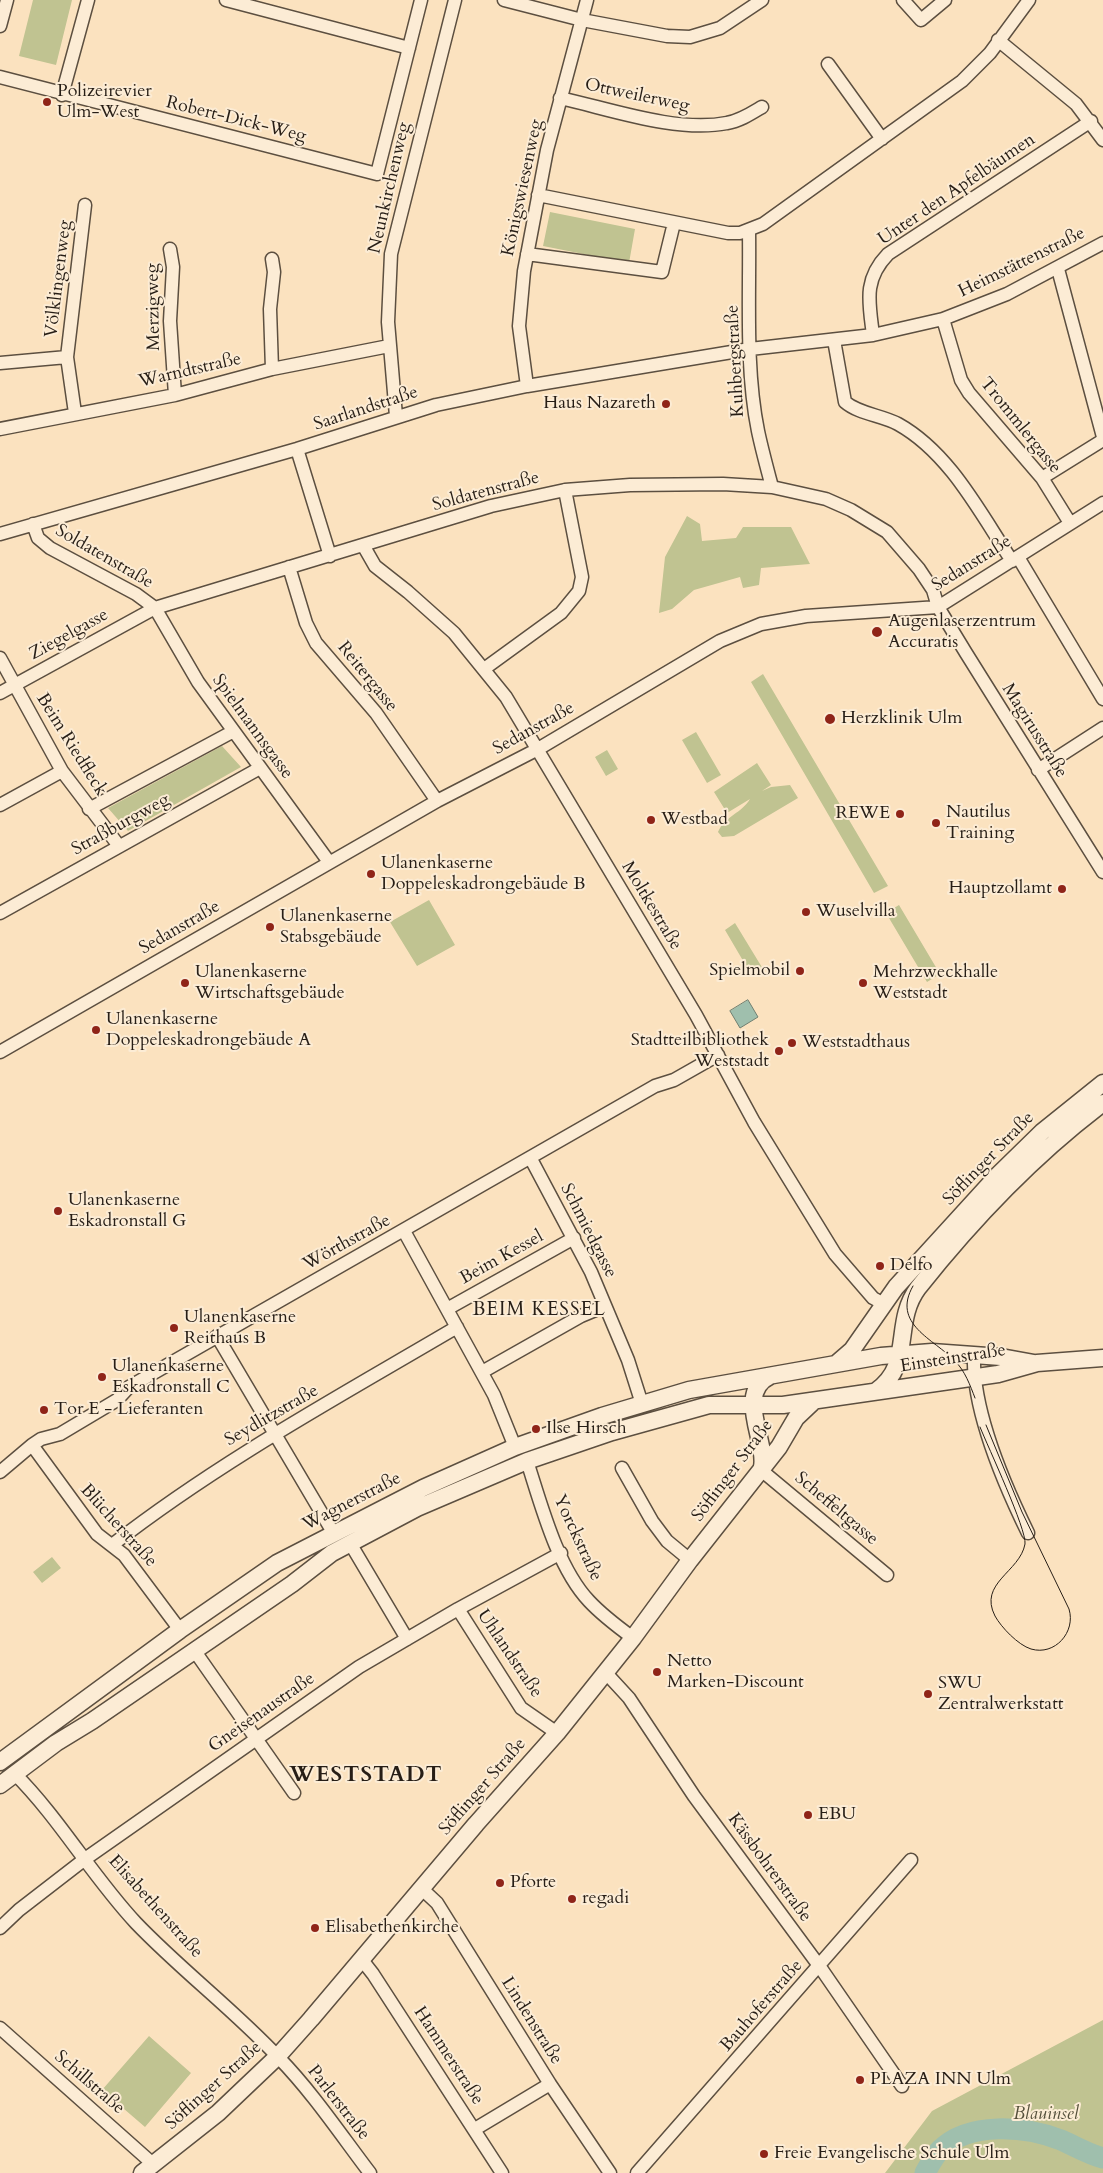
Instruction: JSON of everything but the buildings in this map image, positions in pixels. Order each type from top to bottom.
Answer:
[{"type":"street","points":[[0,26],[7,0]]},
{"type":"street","points":[[62,94],[88,0]]},
{"type":"street","points":[[226,0],[409,48],[421,0]]},
{"type":"street","name":"Neunkirchenweg","points":[[396,416],[389,346],[389,276],[394,232],[455,0]]},
{"type":"street","points":[[504,0],[582,20],[668,36],[690,37],[720,28],[762,0]]},
{"type":"street","name":"Königswiesenweg","points":[[527,386],[519,326],[526,254],[560,98],[587,0]]},
{"type":"street","points":[[903,0],[920,20],[945,0]]},
{"type":"street","points":[[538,195],[728,233],[749,231],[763,224],[967,76],[990,53],[1030,0]]},
{"type":"street","points":[[998,40],[1070,99],[1091,121],[1103,140]]},
{"type":"street","name":"Robert-Dick-Weg","points":[[0,77],[377,174],[409,48]]},
{"type":"street","points":[[828,64],[882,139]]},
{"type":"street","name":"Ottweilerweg","points":[[560,98],[677,125],[705,126],[729,123],[762,107]]},
{"type":"street","name":"Unter den Apfelbäumen","points":[[873,335],[870,287],[878,265],[888,254],[1091,121]]},
{"type":"street","name":"Völklingenweg","points":[[75,413],[67,357],[85,205]]},
{"type":"street","points":[[526,254],[662,272],[674,223]]},
{"type":"street","name":"Kuhbergstraße","points":[[749,231],[750,349],[757,430],[772,487]]},
{"type":"street","name":"Heimstättenstraße","points":[[750,349],[873,335],[942,319],[1007,294],[1058,269],[1103,243]]},
{"type":"street","name":"Merzigweg","points":[[170,249],[173,267],[170,321],[174,395]]},
{"type":"street","points":[[272,259],[274,272],[270,309],[272,370]]},
{"type":"street","points":[[1042,478],[1103,438],[1058,269]]},
{"type":"street","name":"Trommlergasse","points":[[942,319],[961,380],[977,404],[1042,478],[1070,523]]},
{"type":"street","points":[[834,340],[845,402],[852,408],[898,424],[939,458],[963,486],[1015,559],[1103,699]]},
{"type":"street","name":"Warndtstraße","points":[[0,429],[174,395],[272,370],[389,346]]},
{"type":"street","name":"Saarlandstraße","points":[[0,534],[297,449],[396,416],[436,405],[527,386],[750,349]]},
{"type":"street","name":"Völklingenweg","points":[[0,363],[67,357]]},
{"type":"street","points":[[297,449],[330,556]]},
{"type":"street","name":"Soldatenstraße","points":[[33,524],[38,538],[50,548],[136,594],[155,608],[491,506],[566,490],[634,485],[723,484],[772,487],[826,499],[851,510],[887,532],[919,569],[933,590],[938,607]]},
{"type":"street","points":[[484,669],[561,613],[579,592],[582,577],[566,490]]},
{"type":"street","name":"Sedanstraße","points":[[0,1052],[436,801],[538,749],[704,649],[761,624],[806,616],[938,607],[1103,503]]},
{"type":"street","name":"Moltkestraße","points":[[364,545],[374,566],[408,592],[454,634],[506,697],[718,1055],[754,1122],[835,1254],[873,1298],[884,1304]]},
{"type":"street","name":"Reitergasse","points":[[289,567],[306,623],[316,644],[376,713],[436,801]]},
{"type":"street","name":"Magirusstraße","points":[[938,607],[1103,872]]},
{"type":"street","name":"Ziegelgasse","points":[[0,693],[155,608]]},
{"type":"street","name":"Spielmannsgasse","points":[[155,608],[198,682],[232,732],[329,862]]},
{"type":"street","name":"Beim Riedfleck","points":[[0,658],[62,770],[89,809],[119,846]]},
{"type":"street","points":[[1038,770],[1103,728]]},
{"type":"street","name":"Straßburgweg","points":[[89,809],[232,732]]},
{"type":"street","name":"Straßburgweg","points":[[0,913],[260,768]]},
{"type":"street","points":[[0,805],[62,770]]},
{"type":"street","name":"Wörthstraße","points":[[0,1472],[41,1439],[60,1434],[117,1400],[129,1387],[531,1159],[655,1086],[674,1080],[718,1055]]},
{"type":"street","name":"Söflinger Straße","points":[[835,1364],[850,1354],[884,1304],[911,1269],[1007,1166],[1056,1120],[1103,1082]]},
{"type":"street","name":"Söflinger Straße","points":[[876,1391],[892,1376],[901,1353],[903,1324],[912,1296],[1029,1166],[1103,1103]]},
{"type":"street","name":"Schmiedgasse","points":[[531,1159],[591,1272],[642,1404]]},
{"type":"street","points":[[404,1231],[482,1372],[503,1413],[515,1447]]},
{"type":"street","name":"Beim Kessel","points":[[447,1309],[574,1238]]},
{"type":"street","points":[[884,1304],[897,1311],[903,1324]]},
{"type":"street","points":[[482,1372],[581,1316],[605,1306]]},
{"type":"street","name":"Seydlitzstraße","points":[[112,1545],[223,1465],[457,1328]]},
{"type":"street","points":[[217,1336],[334,1534]]},
{"type":"street","name":"Einsteinstraße","points":[[835,1364],[901,1353],[932,1352],[1037,1363]]},
{"type":"street","points":[[974,1355],[975,1377],[990,1442],[1028,1533]]},
{"type":"street","name":"Einsteinstraße","points":[[820,1399],[998,1374],[1037,1363],[1103,1358]]},
{"type":"street","name":"Wagnerstraße","points":[[0,1762],[180,1630],[277,1563],[422,1488],[515,1447],[642,1404],[696,1388],[835,1364]]},
{"type":"street","points":[[761,1470],[763,1460],[756,1432],[754,1405],[757,1386],[770,1376]]},
{"type":"street","name":"Söflinger Straße","points":[[154,2167],[218,2113],[278,2056],[362,1960],[476,1824],[557,1733],[606,1673],[690,1560],[779,1448],[801,1412],[820,1399]]},
{"type":"street","name":"Wagnerstraße","points":[[0,1785],[56,1743],[92,1721],[292,1584],[327,1557],[350,1543],[451,1492],[527,1461],[587,1440],[687,1410],[715,1404],[783,1405],[820,1399]]},
{"type":"street","name":"Blücherstraße","points":[[32,1445],[97,1534],[112,1545],[135,1568],[180,1630]]},
{"type":"street","name":"Yorckstraße","points":[[527,1461],[561,1553],[576,1584],[588,1601],[633,1638]]},
{"type":"street","points":[[622,1468],[652,1521],[667,1541],[690,1560]]},
{"type":"street","name":"Scheffeltgasse","points":[[761,1470],[887,1575]]},
{"type":"street","points":[[350,1543],[408,1639]]},
{"type":"street","name":"Gneisenaustraße","points":[[0,1928],[85,1859],[359,1667],[458,1609],[561,1553]]},
{"type":"street","name":"Uhlandstraße","points":[[458,1609],[521,1708],[557,1733]]},
{"type":"street","points":[[180,1630],[294,1792]]},
{"type":"street","name":"Kässbohrerstraße","points":[[606,1673],[629,1698],[694,1796],[820,1967],[902,2086]]},
{"type":"street","points":[[0,1762],[14,1774]]},
{"type":"street","name":"Elisabethenstraße","points":[[14,1774],[30,1790],[136,1922],[179,1966],[278,2056]]},
{"type":"street","name":"Bauhoferstraße","points":[[637,2173],[820,1967],[911,1860]]},
{"type":"street","name":"Lindenstraße","points":[[422,1889],[437,1903],[550,2084],[610,2173]]},
{"type":"street","name":"Hammerstraße","points":[[362,1960],[374,1974],[502,2173]]},
{"type":"street","name":"Schillstraße","points":[[0,2028],[154,2167]]},
{"type":"street","name":"Parlerstraße","points":[[278,2056],[370,2173]]},
{"type":"street","points":[[475,2129],[550,2084]]},
{"type":"green space","points":[[33,0],[72,0],[56,65],[19,56]]},
{"type":"green space","points":[[550,212],[635,229],[629,263],[543,246]]},
{"type":"green space","points":[[687,516],[700,524],[702,541],[736,538],[743,527],[791,527],[810,564],[761,568],[759,585],[743,588],[740,577],[694,590],[672,609],[659,613],[665,557]]},
{"type":"green space","points":[[763,674],[888,886],[874,893],[751,682]]},
{"type":"green space","points":[[696,732],[721,775],[707,783],[682,740]]},
{"type":"green space","points":[[222,746],[241,767],[128,831],[108,808]]},
{"type":"green space","points":[[607,750],[618,769],[606,776],[595,757]]},
{"type":"green space","points":[[757,763],[771,785],[762,791],[771,787],[790,785],[798,798],[734,836],[722,837],[718,832],[721,827],[729,818],[743,808],[750,799],[727,813],[714,792]]},
{"type":"green space","points":[[429,900],[455,945],[417,966],[390,922]]},
{"type":"green space","points":[[899,905],[940,974],[927,982],[886,913]]},
{"type":"green space","points":[[735,923],[763,969],[752,976],[725,930]]},
{"type":"green space","points":[[52,1557],[61,1568],[42,1583],[33,1572]]},
{"type":"green space","name":"Blauinsel","points":[[1103,2020],[1103,2173],[885,2173],[932,2111]]},
{"type":"green space","points":[[149,2036],[191,2073],[145,2127],[102,2090]]},
{"type":"shaded area","points":[[748,1000],[758,1017],[740,1028],[730,1011]]},
{"type":"waterway","points":[[925,2173],[940,2150],[966,2134],[982,2130],[1015,2129],[1047,2135],[1103,2158]]},
{"type":"tram line","points":[[913,1286],[908,1299],[907,1311],[911,1321],[918,1330],[959,1365],[967,1378],[975,1398]]},
{"type":"tram line","points":[[980,1427],[1014,1506],[1025,1544],[1022,1554],[996,1586],[992,1595],[991,1605],[995,1616],[1015,1640],[1031,1649],[1048,1649],[1062,1640],[1066,1634],[1070,1618],[1069,1609],[1022,1512],[986,1425]]},
{"type":"place","name":"Polizeirevier Ulm-West","points":[[47,102]]},
{"type":"place","name":"Haus Nazareth","points":[[666,404]]},
{"type":"place","name":"Augenlaserzentrum Accuratis","points":[[877,632]]},
{"type":"place","name":"Herzklinik Ulm","points":[[830,719]]},
{"type":"place","name":"REWE","points":[[900,814]]},
{"type":"place","name":"Westbad","points":[[651,820]]},
{"type":"place","name":"Nautilus Training","points":[[936,823]]},
{"type":"place","name":"Ulanenkaserne Doppeleskadrongebäude B","points":[[371,874]]},
{"type":"place","name":"Hauptzollamt","points":[[1062,889]]},
{"type":"place","name":"Wuselvilla","points":[[806,912]]},
{"type":"place","name":"Ulanenkaserne Stabsgebäude","points":[[270,927]]},
{"type":"place","name":"Spielmobil","points":[[800,971]]},
{"type":"place","name":"Ulanenkaserne Wirtschaftsgebäude","points":[[185,983]]},
{"type":"place","name":"Mehrzweckhalle Weststadt","points":[[863,983]]},
{"type":"place","name":"Ulanenkaserne Doppeleskadrongebäude A","points":[[96,1030]]},
{"type":"place","name":"Weststadthaus","points":[[792,1043]]},
{"type":"place","name":"Stadtteilbibliothek Weststadt","points":[[779,1051]]},
{"type":"place","name":"Ulanenkaserne Eskadronstall G","points":[[58,1211]]},
{"type":"place","name":"Delfo","points":[[880,1266]]},
{"type":"place","name":"Ulanenkaserne Reithaus B","points":[[174,1328]]},
{"type":"place","name":"Ulanenkaserne Eskadronstall C","points":[[102,1377]]},
{"type":"place","name":"Tor E - Lieferanten","points":[[44,1410]]},
{"type":"place","name":"Ilse Hirsch","points":[[536,1429]]},
{"type":"place","name":"Netto Marken-Discount","points":[[657,1672]]},
{"type":"place","name":"SWU Zentralwerkstatt","points":[[928,1694]]},
{"type":"place","name":"EBU","points":[[808,1815]]},
{"type":"place","name":"Pforte","points":[[500,1883]]},
{"type":"place","name":"regadi","points":[[572,1899]]},
{"type":"place","name":"Elisabethenkirche","points":[[315,1928]]},
{"type":"place","name":"PLAZA INN Ulm","points":[[860,2080]]},
{"type":"place","name":"Freie Evangelische Schule Ulm","points":[[764,2154]]},
{"type":"district","name":"BEIM KESSEL","points":[[539,1311]]},
{"type":"district","name":"WESTSTADT","points":[[366,1776]]}]
